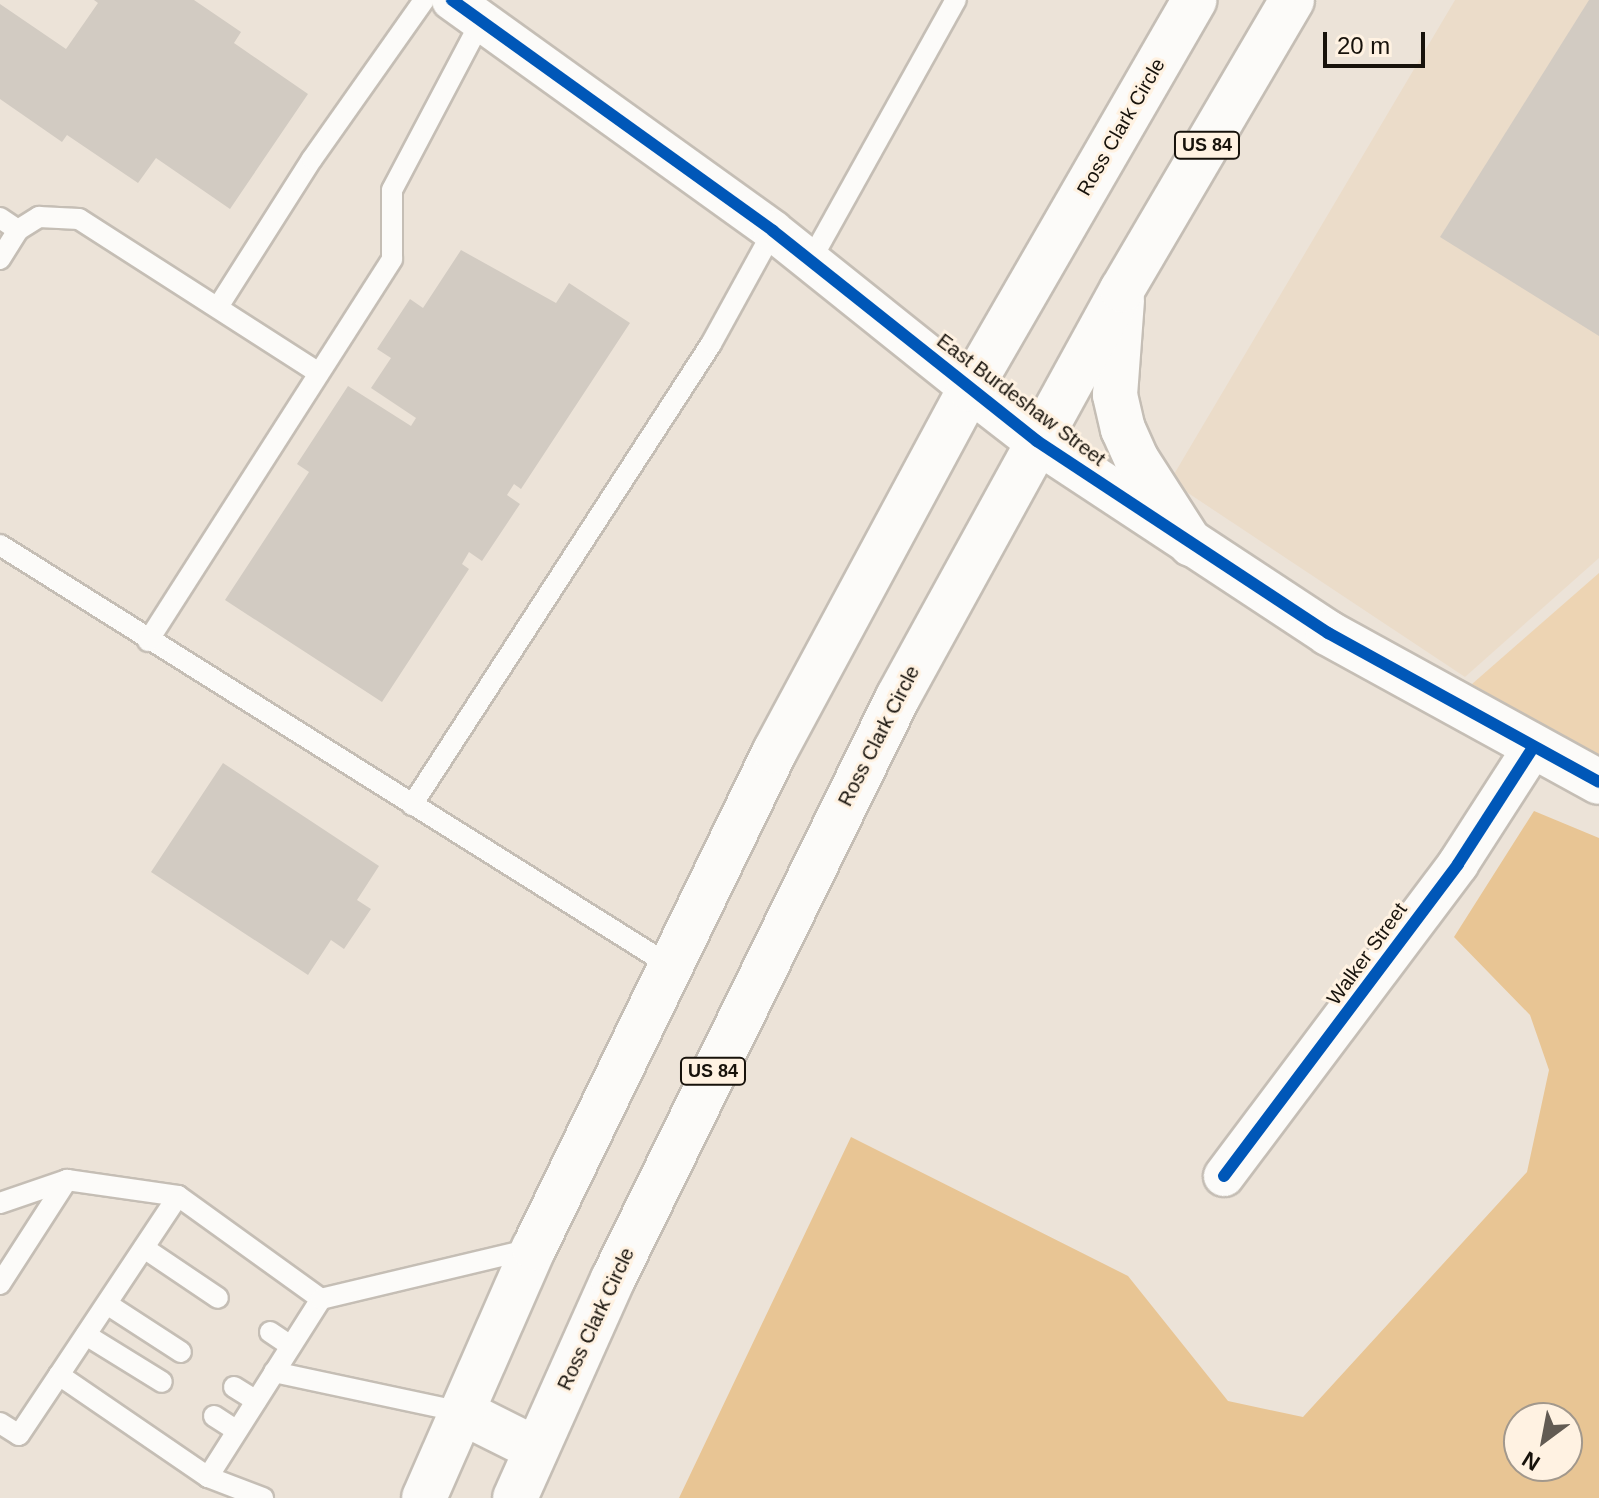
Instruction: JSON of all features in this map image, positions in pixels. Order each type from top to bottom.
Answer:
[{"type":"main road","name":"Ross Clark Circle","points":[[424,1498],[534,1248],[782,737],[970,389],[1195,0]]},
{"type":"main road","name":"Ross Clark Circle","points":[[515,1498],[787,915],[912,671],[1122,290],[1292,0]]},
{"type":"main road","points":[[1122,290],[1115,395],[1123,429],[1191,544]]},
{"type":"main road","name":"East Burdeshaw Street","points":[[970,389],[1037,441],[1328,633],[1532,749],[1599,782]]},
{"type":"main road","points":[[462,1412],[536,1449]]},
{"type":"street","name":"East Burdeshaw Street","points":[[466,10],[773,231],[970,389]]},
{"type":"street","name":"Walker Street","points":[[1224,1176],[1458,864],[1532,749]]},
{"type":"lane","points":[[218,307],[312,159],[424,0]]},
{"type":"lane","points":[[811,260],[956,0]]},
{"type":"lane","points":[[148,641],[395,252],[392,190],[466,10]]},
{"type":"lane","points":[[0,259],[18,230],[39,217],[79,219],[319,373]]},
{"type":"lane","points":[[0,218],[18,230]]},
{"type":"lane","points":[[412,805],[711,344],[773,231]]},
{"type":"lane","points":[[2,549],[669,965]]},
{"type":"lane","points":[[0,1203],[67,1180],[178,1196],[321,1299]]},
{"type":"lane","points":[[0,1284],[67,1180]]},
{"type":"lane","points":[[0,1423],[19,1435],[178,1196]]},
{"type":"lane","points":[[144,1248],[218,1298]]},
{"type":"lane","points":[[208,1477],[321,1299],[534,1248]]},
{"type":"lane","points":[[107,1304],[181,1352]]},
{"type":"lane","points":[[270,1332],[291,1346]]},
{"type":"lane","points":[[86,1335],[162,1382]]},
{"type":"lane","points":[[274,1372],[462,1412]]},
{"type":"lane","points":[[59,1375],[208,1477],[263,1498]]},
{"type":"lane","points":[[234,1387],[256,1401]]},
{"type":"lane","points":[[214,1416],[237,1431]]},
{"type":"shaded area","points":[[1455,0],[1599,0],[1599,558],[1465,677],[1170,481]]},
{"type":"shaded area","points":[[1599,573],[1599,758],[1472,684]]},
{"type":"shaded area","points":[[1534,811],[1599,838],[1599,1498],[679,1498],[851,1137],[1128,1276],[1228,1401],[1303,1417],[1527,1172],[1549,1070],[1530,1015],[1454,937]]},
{"type":"building","points":[[94,0],[194,0],[241,32],[234,43],[308,94],[230,209],[156,158],[138,183],[67,135],[62,142],[0,99],[0,4],[66,49],[98,3]]},
{"type":"building","points":[[1589,0],[1599,0],[1599,336],[1440,237]]},
{"type":"building","points":[[461,250],[556,303],[569,283],[630,323],[521,489],[514,484],[507,495],[520,504],[482,561],[469,552],[462,564],[469,569],[382,702],[225,600],[309,472],[297,464],[348,386],[411,426],[416,418],[371,388],[391,358],[377,349],[410,299],[423,308]]},
{"type":"building","points":[[223,763],[379,866],[357,900],[371,909],[344,949],[331,940],[308,975],[151,872]]},
{"type":"cycle path","points":[[452,0],[773,231],[1037,441],[1328,633],[1599,782]]},
{"type":"cycle path","points":[[1224,1176],[1458,864],[1532,749]]}]
